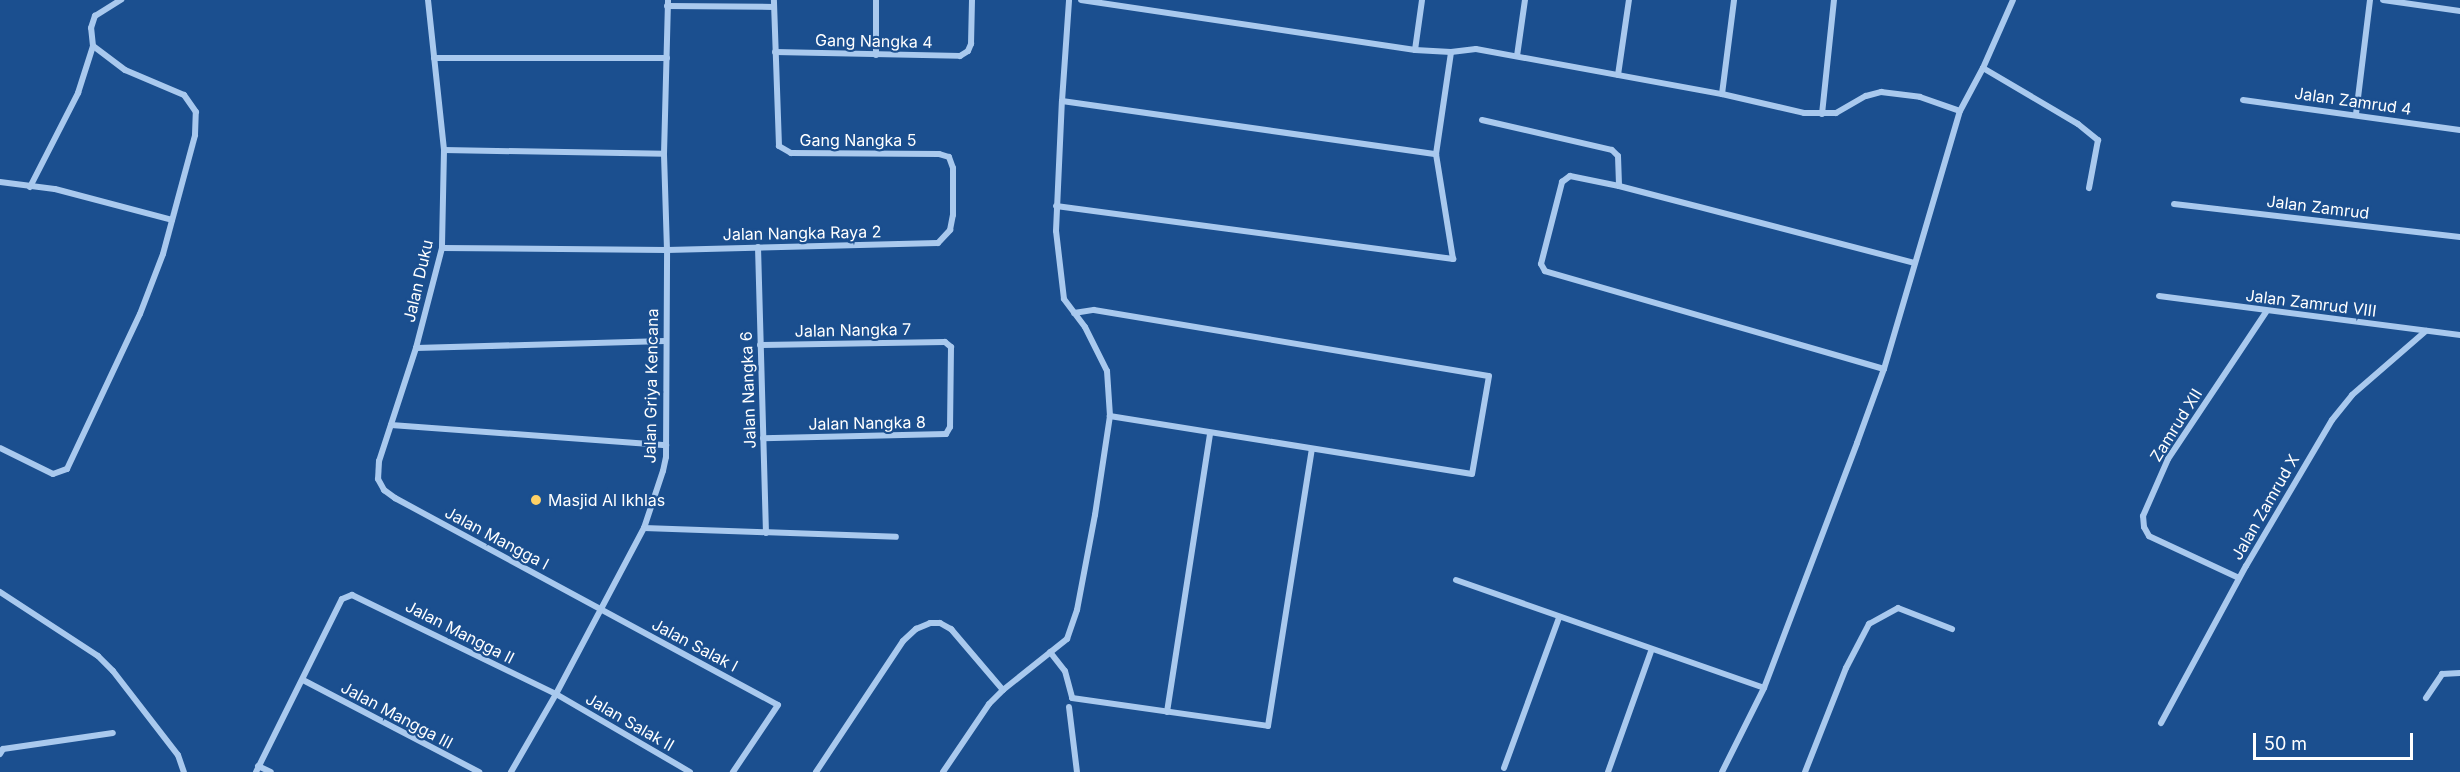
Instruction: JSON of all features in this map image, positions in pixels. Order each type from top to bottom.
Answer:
[{"type":"street","points":[[30,188],[78,93],[93,46],[91,28],[95,16],[121,0]]},
{"type":"street","name":"Jalan Duku","points":[[384,490],[378,471],[416,348],[442,248],[444,150],[428,0]]},
{"type":"street","points":[[876,0],[876,55]]},
{"type":"street","name":"Gang Nangka 4","points":[[775,52],[960,56],[970,48],[972,0]]},
{"type":"street","points":[[943,772],[989,704],[1041,658],[1067,639],[1077,610],[1095,515],[1110,416],[1107,371],[1097,348],[1064,299],[1056,231],[1069,0]]},
{"type":"street","points":[[1081,0],[1415,50],[1451,52],[1476,49],[1722,94],[1804,113],[1836,113],[1866,96],[1881,92],[1920,97],[1960,111]]},
{"type":"street","points":[[1415,50],[1422,0]]},
{"type":"street","points":[[1517,56],[1525,0]]},
{"type":"street","points":[[1618,75],[1629,0]]},
{"type":"street","points":[[1722,94],[1734,0]]},
{"type":"street","points":[[1822,114],[1834,0]]},
{"type":"street","points":[[1722,772],[1764,688],[1884,369],[1960,111],[1983,68],[2013,0]]},
{"type":"street","points":[[2356,114],[2370,0]]},
{"type":"street","points":[[2383,0],[2460,11]]},
{"type":"street","points":[[667,3],[774,4]]},
{"type":"street","name":"Jalan Griya Kencana","points":[[511,772],[556,694],[599,609],[644,528],[661,479],[666,445],[667,250],[664,154],[667,3]]},
{"type":"street","name":"Gang Nangka 5","points":[[774,4],[778,141],[786,151],[939,153],[949,157],[953,168],[953,215],[950,230],[938,243]]},
{"type":"street","points":[[0,448],[53,474],[67,469],[140,314],[163,254],[195,135],[196,112],[184,95],[124,70],[93,46]]},
{"type":"street","points":[[1056,206],[1453,259],[1436,154],[1451,52]]},
{"type":"street","points":[[434,58],[667,58]]},
{"type":"street","points":[[1983,68],[2078,124],[2098,140],[2089,188]]},
{"type":"street","name":"Jalan Zamrud 4","points":[[2243,100],[2460,130]]},
{"type":"street","points":[[1062,101],[1436,154]]},
{"type":"street","points":[[1482,120],[1612,150],[1618,156],[1619,186]]},
{"type":"street","points":[[444,150],[664,154]]},
{"type":"street","points":[[1884,369],[1543,269],[1541,264],[1564,178],[1570,176],[1619,186],[1914,263]]},
{"type":"street","points":[[0,182],[30,188],[55,189],[172,220]]},
{"type":"street","name":"Jalan Zamrud","points":[[2174,204],[2460,237]]},
{"type":"street","name":"Jalan Nangka Raya 2","points":[[442,248],[667,250],[938,243]]},
{"type":"street","name":"Jalan Nangka 6","points":[[758,247],[766,533]]},
{"type":"street","name":"Jalan Zamrud VIII","points":[[2159,296],[2266,312],[2460,335]]},
{"type":"street","points":[[1074,313],[1094,310],[1489,376],[1472,474],[1110,416]]},
{"type":"street","name":"Zamrud XII","points":[[2239,578],[2150,536],[2144,527],[2143,516],[2168,459],[2266,312]]},
{"type":"street","name":"Jalan Zamrud X","points":[[2162,723],[2239,578],[2332,420],[2352,395],[2426,331]]},
{"type":"street","points":[[416,348],[665,341]]},
{"type":"street","name":"Jalan Nangka 7","points":[[760,345],[945,342]]},
{"type":"street","name":"Jalan Nangka 8","points":[[763,438],[946,434],[950,427],[951,346],[945,342]]},
{"type":"street","points":[[391,425],[666,445]]},
{"type":"street","points":[[1167,712],[1210,433]]},
{"type":"street","points":[[1050,652],[1065,671],[1072,698],[1268,726],[1312,449]]},
{"type":"street","name":"Jalan Mangga I","points":[[384,490],[599,609]]},
{"type":"street","points":[[644,528],[896,537]]},
{"type":"street","points":[[1456,580],[1651,651],[1764,688]]},
{"type":"street","points":[[0,592],[98,656],[113,671],[178,755],[184,772]]},
{"type":"street","name":"Jalan Mangga II","points":[[303,680],[342,599],[352,595],[556,694]]},
{"type":"street","points":[[1805,772],[1846,668],[1869,624],[1898,608],[1952,629]]},
{"type":"street","name":"Jalan Salak I","points":[[599,609],[778,705],[734,772]]},
{"type":"street","points":[[1504,768],[1559,618]]},
{"type":"street","points":[[816,772],[903,641],[916,629],[930,623],[940,623],[951,629],[1003,690]]},
{"type":"street","points":[[1608,772],[1651,651]]},
{"type":"street","points":[[2426,698],[2442,674],[2460,673]]},
{"type":"street","points":[[271,772],[257,769],[303,680]]},
{"type":"street","name":"Jalan Mangga III","points":[[303,680],[479,772]]},
{"type":"street","name":"Jalan Salak II","points":[[556,694],[690,772]]},
{"type":"street","points":[[1070,707],[1077,772]]},
{"type":"street","points":[[0,754],[3,749],[113,733]]},
{"type":"place","name":"Masjid Al Ikhlas","points":[[536,500]]}]
